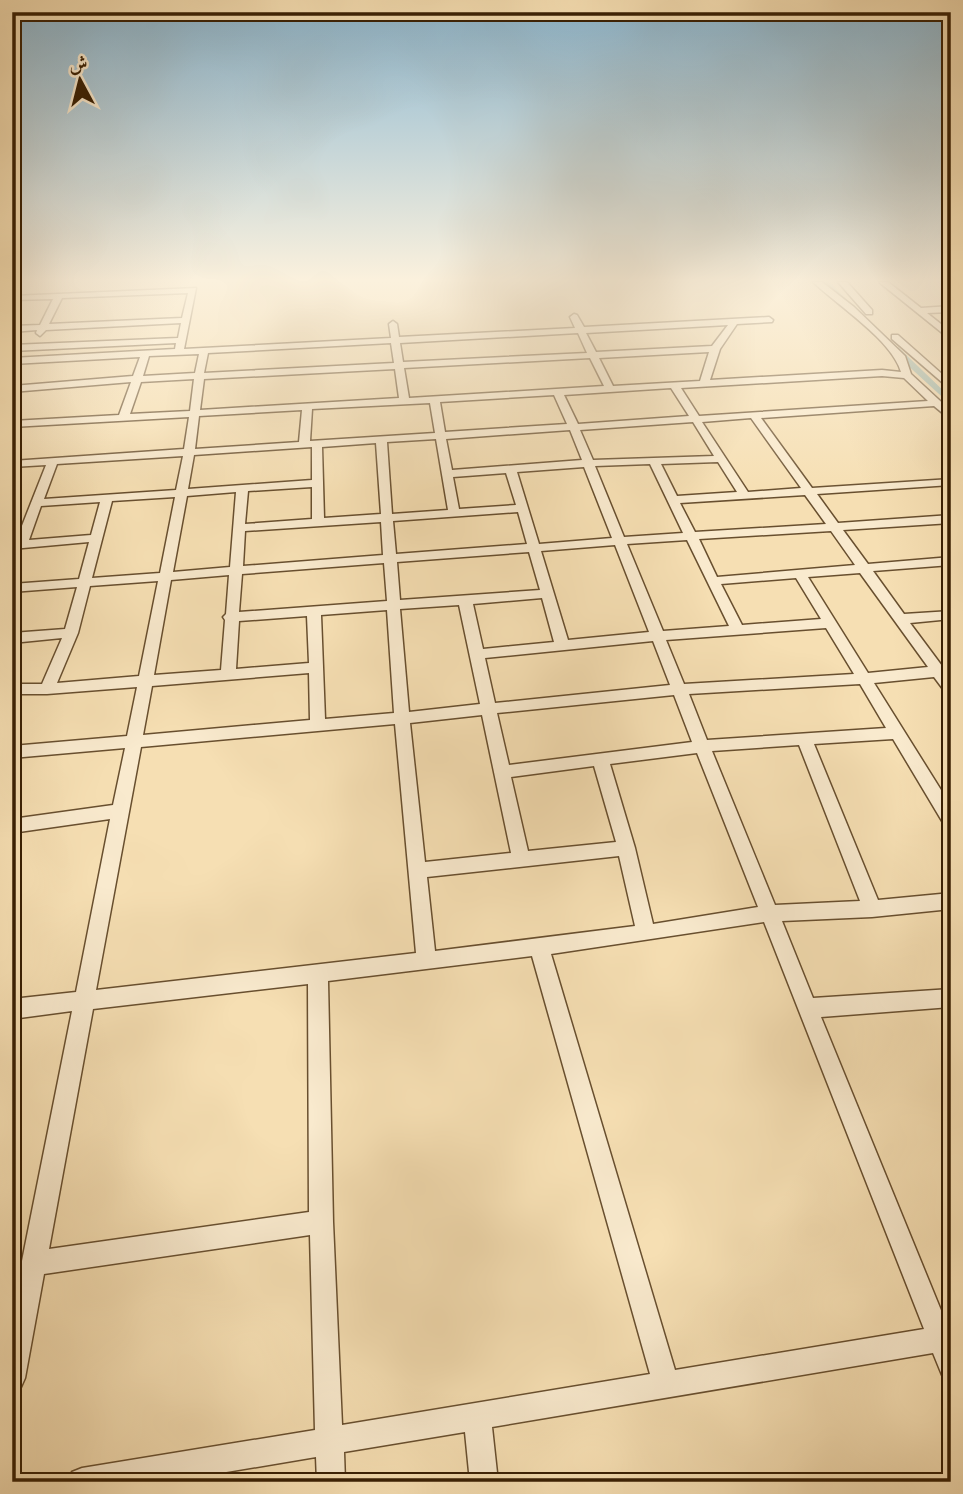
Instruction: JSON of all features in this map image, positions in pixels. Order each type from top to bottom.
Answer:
[{"type":"street","points":[[18,377],[30,352]]},
{"type":"street","points":[[18,377],[146,353],[167,352]]},
{"type":"street","points":[[12,1378],[18,1309],[33,1263],[189,453],[196,414],[197,378],[204,352]]},
{"type":"street","points":[[397,352],[404,400]]},
{"type":"street","points":[[489,352],[491,362]]},
{"type":"street","points":[[591,352],[609,387]]},
{"type":"street","points":[[18,377],[137,380],[197,378],[668,352]]},
{"type":"street","points":[[704,383],[714,352]]},
{"type":"street","points":[[895,352],[902,358],[907,375],[951,417]]},
{"type":"street","points":[[912,352],[951,387]]},
{"type":"street","points":[[123,418],[146,353]]},
{"type":"street","points":[[12,361],[18,377]]},
{"type":"street","points":[[12,424],[609,387],[882,373],[907,375]]},
{"type":"street","points":[[674,385],[744,495]]},
{"type":"street","points":[[557,391],[589,463],[945,1338],[951,1366]]},
{"type":"street","points":[[434,398],[454,513]]},
{"type":"street","points":[[12,464],[937,403]]},
{"type":"street","points":[[307,406],[318,523]]},
{"type":"street","points":[[753,414],[902,619],[945,670],[951,689]]},
{"type":"street","points":[[381,440],[402,718],[426,961]]},
{"type":"street","points":[[447,474],[589,463],[722,459]]},
{"type":"street","points":[[17,545],[38,503],[53,461]]},
{"type":"street","points":[[654,462],[738,631]]},
{"type":"street","points":[[511,469],[563,647]]},
{"type":"street","points":[[38,503],[316,483]]},
{"type":"street","points":[[673,500],[809,490],[949,485]]},
{"type":"street","points":[[228,674],[230,617],[242,489]]},
{"type":"street","points":[[47,690],[71,633],[107,499]]},
{"type":"street","points":[[239,528],[522,508]]},
{"type":"street","points":[[12,588],[620,541],[951,519]]},
{"type":"street","points":[[17,545],[98,538]]},
{"type":"street","points":[[714,580],[951,561]]},
{"type":"street","points":[[799,572],[951,821]]},
{"type":"street","points":[[230,617],[547,594]]},
{"type":"street","points":[[465,598],[521,859]]},
{"type":"street","points":[[314,611],[317,726]]},
{"type":"street","points":[[902,619],[951,615]]},
{"type":"street","points":[[478,654],[829,623]]},
{"type":"street","points":[[12,638],[71,633]]},
{"type":"street","points":[[12,689],[47,690],[317,667]]},
{"type":"street","points":[[12,752],[490,710],[680,690],[863,679],[945,670]]},
{"type":"street","points":[[502,772],[703,746],[897,733]]},
{"type":"street","points":[[805,741],[872,909]]},
{"type":"street","points":[[600,759],[626,848],[646,933]]},
{"type":"street","points":[[928,783],[951,796]]},
{"type":"street","points":[[14,831],[120,811]]},
{"type":"street","points":[[418,870],[626,848]]},
{"type":"street","points":[[12,1009],[539,947],[771,913],[872,909],[951,901]]},
{"type":"street","points":[[539,947],[666,1384]]},
{"type":"street","points":[[318,973],[321,1222],[331,1482]]},
{"type":"street","points":[[809,1008],[951,998]]},
{"type":"street","points":[[33,1263],[321,1222]]},
{"type":"street","points":[[82,1482],[945,1338]]},
{"type":"street","points":[[477,1416],[484,1482]]},
{"type":"waterway","points":[[898,352],[951,403]]}]
